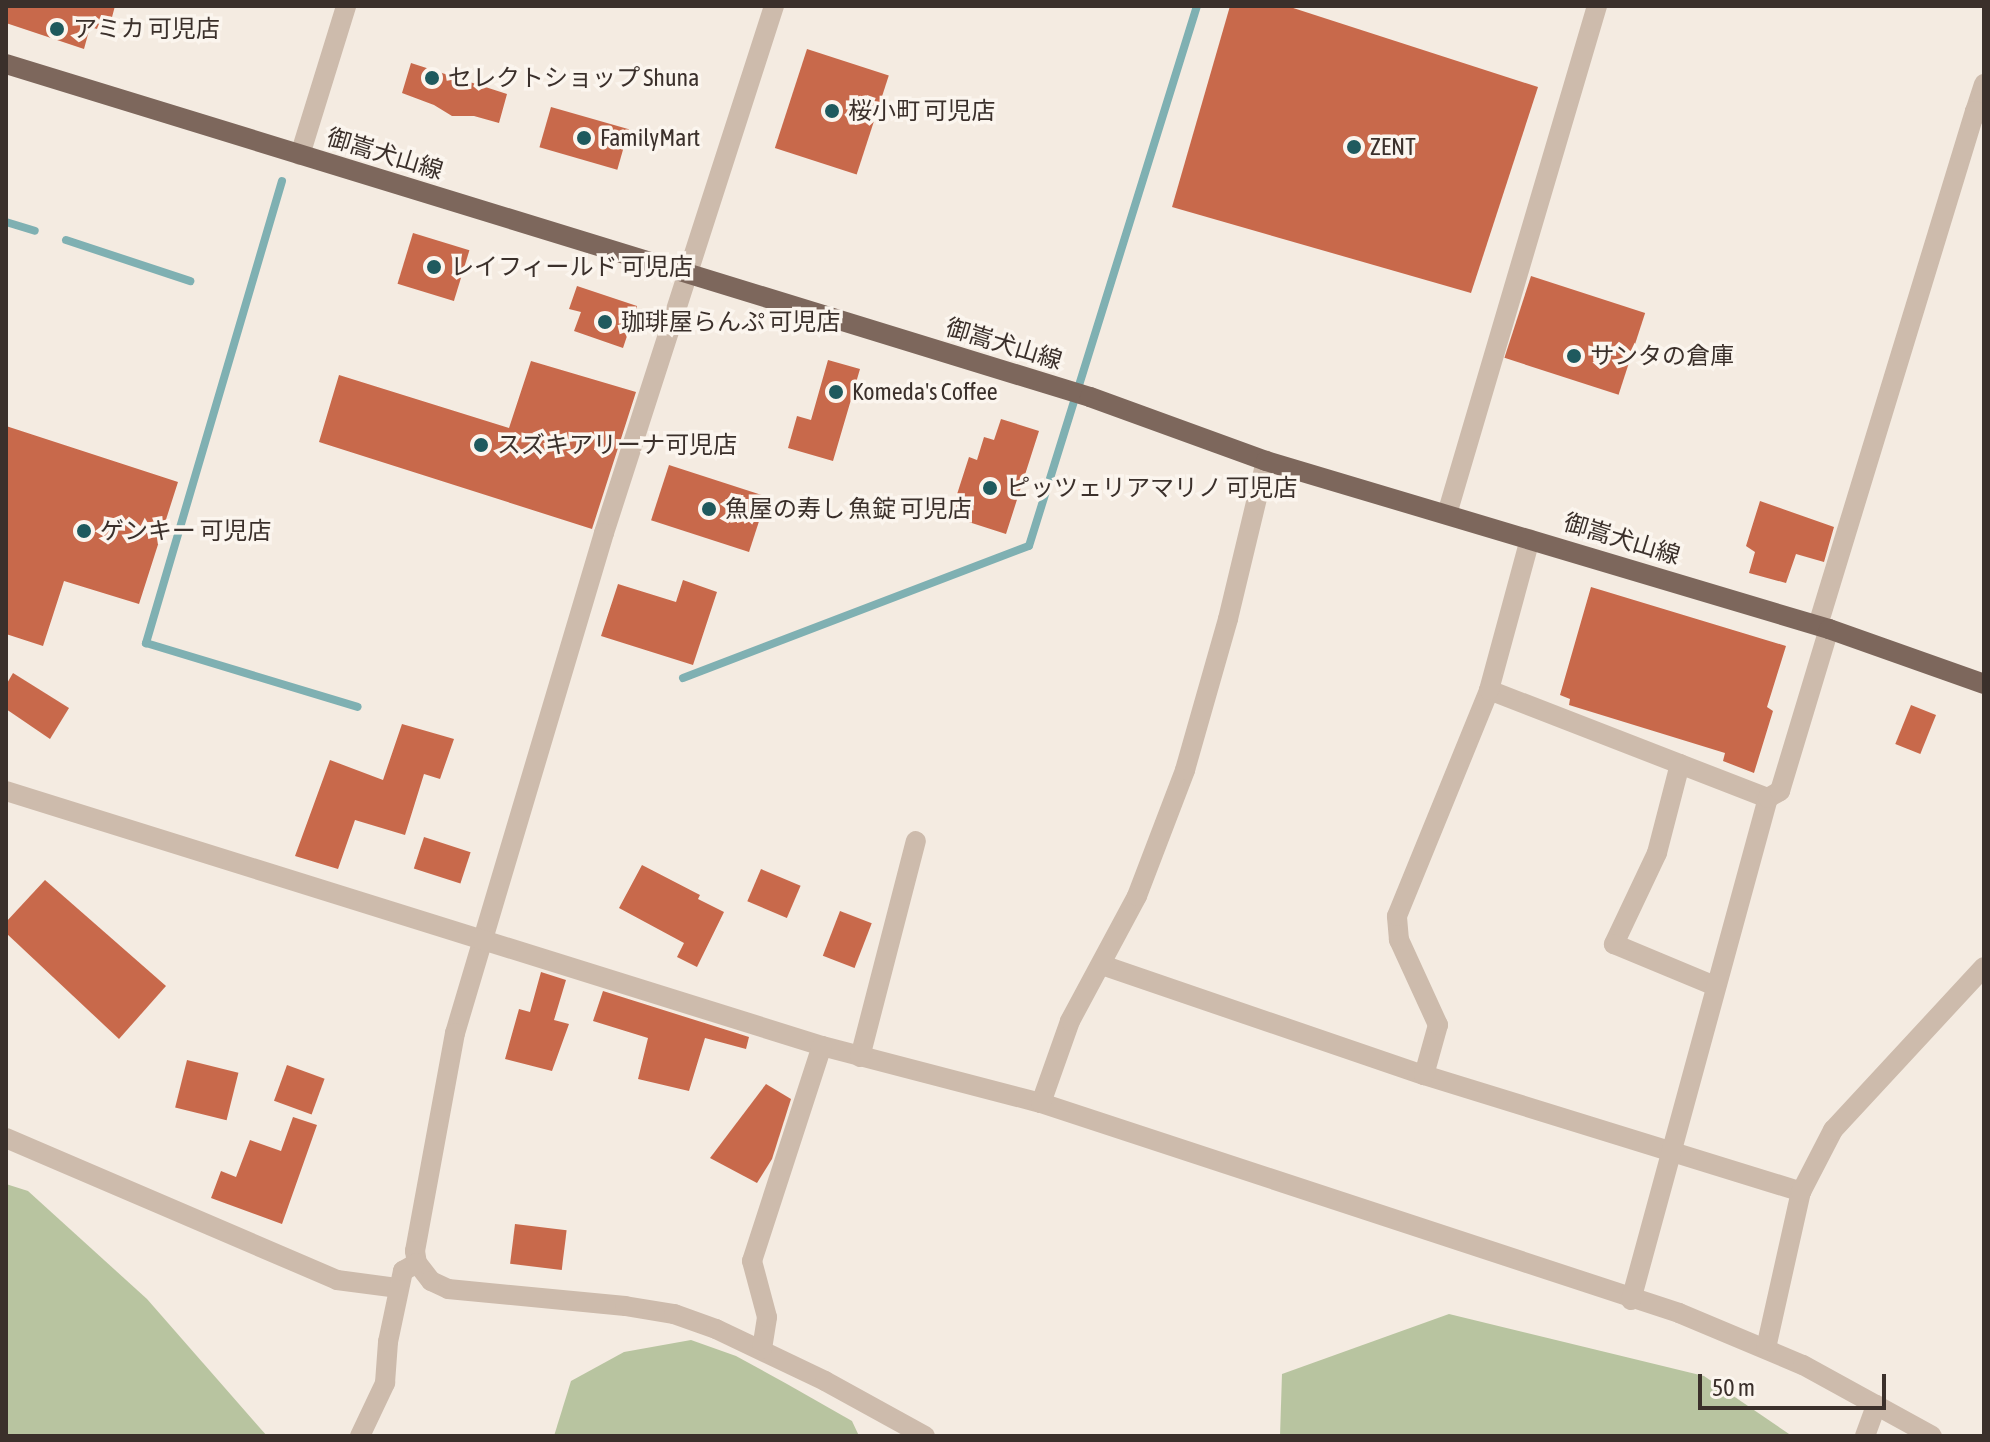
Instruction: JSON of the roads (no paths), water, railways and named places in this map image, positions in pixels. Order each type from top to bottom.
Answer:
[{"type":"main road","name":"御嵩犬山線","points":[[6,64],[1065,389],[1266,461],[1824,627],[1984,684]]},
{"type":"street","points":[[300,155],[346,6]]},
{"type":"street","points":[[774,6],[604,533],[455,1033],[416,1236],[417,1263],[431,1281],[448,1289],[625,1306],[674,1314],[762,1349],[925,1436]]},
{"type":"street","points":[[1447,514],[1597,6]]},
{"type":"street","points":[[1631,1300],[1768,798],[1780,791],[1824,627],[1980,113],[1984,84]]},
{"type":"street","points":[[1041,1103],[1070,1021],[1137,896],[1185,770],[1228,619],[1266,461]]},
{"type":"street","points":[[1424,1075],[1438,1025],[1399,940],[1397,916],[1489,690],[1530,539]]},
{"type":"street","points":[[1489,690],[1768,798]]},
{"type":"street","points":[[1680,764],[1657,853],[1614,944],[1715,986]]},
{"type":"street","points":[[6,791],[822,1046],[1041,1103],[1631,1300],[1679,1313],[1766,1348],[1932,1436]]},
{"type":"street","points":[[860,1057],[916,841]]},
{"type":"street","points":[[1102,965],[1424,1075],[1801,1192]]},
{"type":"street","points":[[1766,1348],[1801,1192],[1833,1130],[1984,967]]},
{"type":"street","points":[[762,1349],[767,1317],[752,1261],[822,1046]]},
{"type":"street","points":[[6,1138],[337,1280],[398,1288]]},
{"type":"street","points":[[360,1436],[385,1383],[388,1342],[403,1271],[417,1263]]},
{"type":"street","points":[[1865,1436],[1876,1405]]},
{"type":"waterway","points":[[683,678],[1029,546],[1197,6]]},
{"type":"waterway","points":[[282,181],[146,643],[358,707]]},
{"type":"waterway","points":[[6,222],[35,231]]},
{"type":"waterway","points":[[66,240],[190,281]]},
{"type":"place","name":"アミカ 可児店","points":[[57,29]]},
{"type":"place","name":"セレクトショップ Shuna","points":[[432,78]]},
{"type":"place","name":"桜小町 可児店","points":[[832,111]]},
{"type":"place","name":"FamilyMart","points":[[584,138]]},
{"type":"place","name":"ZENT","points":[[1354,147]]},
{"type":"place","name":"レイフィールド 可児店","points":[[434,267]]},
{"type":"place","name":"珈琲屋らんぷ 可児店","points":[[605,322]]},
{"type":"place","name":"サンタの倉庫","points":[[1574,356]]},
{"type":"place","name":"Komeda's Coffee","points":[[836,392]]},
{"type":"place","name":"スズキアリーナ可児店","points":[[481,445]]},
{"type":"place","name":"ピッツェリアマリノ 可児店","points":[[990,488]]},
{"type":"place","name":"魚屋の寿し 魚錠 可児店","points":[[709,509]]},
{"type":"place","name":"ゲンキー 可児店","points":[[84,531]]}]
